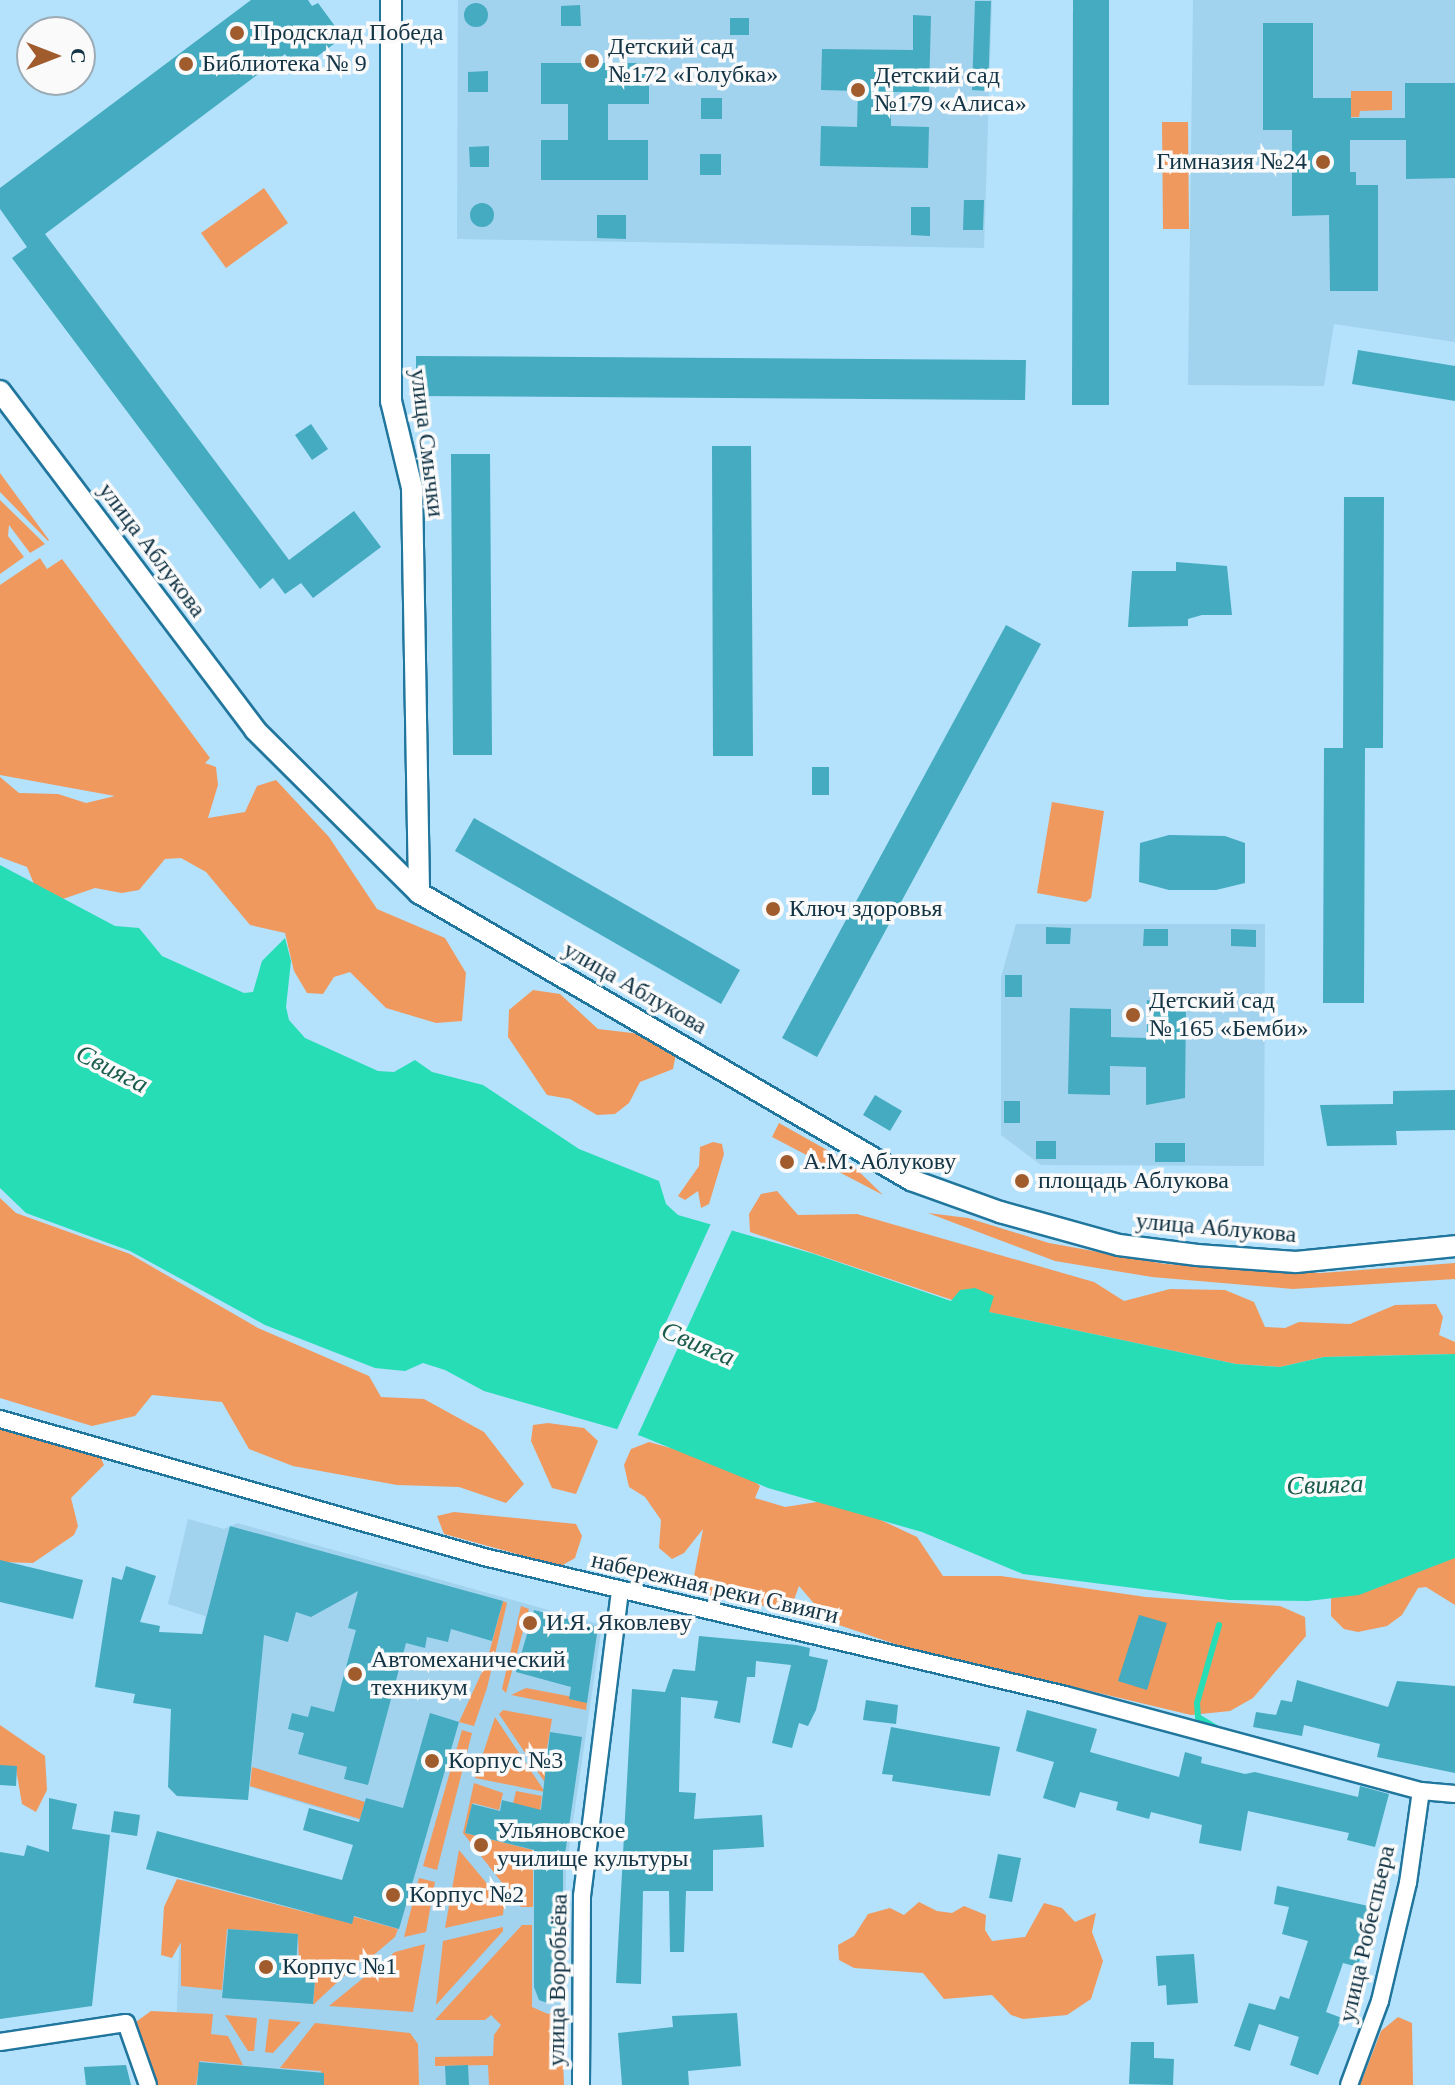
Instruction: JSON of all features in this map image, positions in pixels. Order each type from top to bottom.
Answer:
[{"type":"street","name":"улица Смычки","points":[[391,0],[391,401],[412,488],[419,893]]},
{"type":"street","name":"улица Аблукова","points":[[0,391],[255,730],[419,893],[911,1180],[1000,1212],[1119,1245],[1197,1255],[1296,1262],[1455,1246]]},
{"type":"street","name":"набережная реки Свияги","points":[[0,1419],[620,1591],[1065,1695],[1421,1791],[1455,1794]]},
{"type":"street","name":"улица Воробьёва","points":[[581,2085],[582,1896],[620,1591]]},
{"type":"street","name":"улица Робеспьера","points":[[1349,2085],[1380,2001],[1408,1883],[1421,1791]]},
{"type":"street","points":[[0,2042],[126,2023],[148,2085]]},
{"type":"shaded area","points":[[458,0],[992,0],[984,248],[457,239]]},
{"type":"shaded area","name":"Гимназия №24","points":[[1193,0],[1455,0],[1455,342],[1334,324],[1324,386],[1188,385]]},
{"type":"shaded area","points":[[1351,91],[1392,91],[1392,110],[1360,111],[1359,117],[1351,117]]},
{"type":"shaded area","points":[[1162,122],[1188,122],[1189,229],[1163,229]]},
{"type":"shaded area","points":[[264,188],[288,223],[226,268],[201,233]]},
{"type":"shaded area","points":[[0,473],[49,540],[48,541],[0,492]]},
{"type":"shaded area","points":[[0,500],[45,544],[30,553],[9,525],[8,536],[24,557],[0,574]]},
{"type":"shaded area","points":[[40,558],[47,569],[62,559],[210,758],[205,763],[216,767],[218,785],[208,818],[245,812],[257,786],[276,780],[329,837],[377,909],[445,938],[466,973],[462,1021],[436,1023],[386,1008],[350,972],[334,977],[323,994],[307,993],[294,971],[285,933],[250,925],[206,872],[181,858],[165,859],[139,890],[122,893],[95,888],[60,900],[37,891],[27,867],[0,857],[0,777],[19,793],[58,794],[86,803],[115,796],[0,775],[0,585]]},
{"type":"shaded area","points":[[1052,802],[1104,811],[1091,898],[1086,902],[1037,893]]},
{"type":"shaded area","name":"Детский сад № 165 «Бемби»","points":[[1016,924],[1265,924],[1264,1166],[1041,1165],[1001,1135],[1001,977]]},
{"type":"shaded area","points":[[533,990],[560,994],[598,1029],[641,1034],[676,1054],[673,1069],[640,1082],[629,1103],[615,1114],[597,1115],[570,1099],[547,1095],[508,1037],[509,1010]]},
{"type":"shaded area","points":[[779,1123],[850,1163],[883,1195],[772,1137]]},
{"type":"shaded area","points":[[713,1142],[722,1144],[724,1154],[709,1204],[701,1208],[698,1191],[685,1200],[678,1196],[699,1166],[700,1147]]},
{"type":"shaded area","points":[[777,1191],[798,1215],[857,1214],[1094,1282],[1124,1301],[1170,1289],[1225,1290],[1254,1302],[1265,1327],[1285,1328],[1299,1322],[1350,1324],[1395,1305],[1436,1304],[1443,1317],[1439,1335],[1455,1342],[1455,1354],[1324,1357],[1280,1367],[1236,1364],[988,1312],[750,1232],[749,1214],[761,1194]]},
{"type":"shaded area","points":[[0,1198],[16,1213],[130,1254],[258,1328],[369,1376],[381,1397],[424,1399],[484,1432],[524,1484],[506,1503],[459,1487],[397,1485],[293,1466],[249,1449],[222,1402],[152,1395],[135,1416],[92,1426],[0,1398]]},
{"type":"shaded area","points":[[928,1213],[968,1218],[1049,1243],[1165,1264],[1321,1273],[1455,1263],[1455,1279],[1293,1289],[1152,1277],[1055,1261]]},
{"type":"shaded area","points":[[548,1423],[584,1428],[598,1441],[576,1494],[552,1488],[531,1441],[533,1425]]},
{"type":"shaded area","points":[[0,1428],[99,1454],[104,1465],[71,1498],[78,1526],[74,1535],[33,1563],[0,1562]]},
{"type":"shaded area","points":[[649,1442],[737,1467],[760,1486],[755,1498],[785,1507],[836,1499],[917,1537],[943,1576],[1001,1576],[1146,1597],[1280,1606],[1305,1617],[1306,1636],[1253,1698],[1230,1711],[1191,1715],[901,1646],[830,1622],[799,1586],[790,1611],[691,1592],[703,1529],[684,1553],[672,1559],[659,1548],[661,1520],[645,1497],[629,1487],[624,1465],[631,1449]]},
{"type":"shaded area","points":[[454,1512],[576,1524],[582,1536],[575,1558],[561,1566],[444,1534],[437,1516]]},
{"type":"shaded area","name":"Ульяновское училище культуры","points":[[188,1519],[224,1529],[237,1523],[602,1625],[566,1869],[564,1999],[559,2006],[564,2085],[174,2085],[182,1879],[313,1914],[316,1906],[370,1921],[396,1832],[250,1787],[260,1676],[202,1672],[205,1616],[168,1604]]},
{"type":"shaded area","points":[[1455,1557],[1455,1605],[1426,1587],[1418,1588],[1402,1615],[1387,1626],[1358,1632],[1344,1629],[1331,1616],[1331,1599],[1340,1590]]},
{"type":"shaded area","points":[[503,1601],[507,1603],[487,1688],[474,1726],[459,1722],[487,1661]]},
{"type":"shaded area","points":[[521,1606],[529,1609],[506,1693],[502,1689]]},
{"type":"shaded area","points":[[526,1688],[568,1696],[587,1703],[586,1710],[511,1695]]},
{"type":"shaded area","points":[[503,1710],[552,1719],[543,1772],[576,1778],[546,1784],[499,1714]]},
{"type":"shaded area","points":[[495,1717],[545,1792],[475,1778]]},
{"type":"shaded area","points":[[0,1725],[45,1756],[47,1790],[36,1812],[22,1804],[16,1769],[0,1767]]},
{"type":"shaded area","points":[[462,1730],[472,1733],[437,1870],[423,1866]]},
{"type":"shaded area","points":[[252,1767],[365,1802],[360,1819],[250,1786]]},
{"type":"shaded area","points":[[474,1783],[503,1793],[499,1810],[473,1803],[465,1833],[564,1858],[563,1869],[533,1869],[533,1907],[521,1907],[463,1833]]},
{"type":"shaded area","points":[[516,1791],[542,1796],[539,1819],[511,1812]]},
{"type":"shaded area","points":[[459,1850],[504,1904],[503,1915],[445,1928]]},
{"type":"shaded area","points":[[419,1878],[435,1882],[426,1932],[404,1937]]},
{"type":"shaded area","points":[[177,1879],[313,1914],[316,1906],[398,1929],[395,1937],[363,1964],[360,1961],[313,2005],[316,1968],[299,1966],[298,1934],[227,1929],[222,1990],[181,1986],[181,1942],[172,1958],[161,1955],[164,1907]]},
{"type":"shaded area","points":[[919,1902],[937,1911],[952,1913],[964,1906],[986,1915],[985,1930],[992,1941],[1025,1937],[1044,1903],[1062,1908],[1075,1922],[1096,1913],[1092,1932],[1103,1961],[1091,1999],[1067,2015],[1023,2019],[1011,2015],[992,1995],[944,1999],[923,1973],[854,1968],[839,1960],[838,1945],[854,1936],[868,1914],[890,1908],[904,1915]]},
{"type":"shaded area","points":[[522,1925],[532,1925],[532,2007],[548,2014],[561,2009],[564,2085],[489,2085],[488,2065],[435,2066],[435,2057],[493,2056],[494,2035],[501,2025],[491,2015],[485,2020],[435,2020]]},
{"type":"shaded area","points":[[503,1927],[503,1931],[436,2005],[443,1941]]},
{"type":"shaded area","points":[[425,1944],[413,2012],[329,2006],[395,1952]]},
{"type":"shaded area","points":[[151,2011],[213,2014],[211,2034],[228,2036],[243,2065],[200,2061],[196,2085],[153,2085],[133,2024]]},
{"type":"shaded area","points":[[225,2015],[257,2018],[254,2051],[248,2051]]},
{"type":"shaded area","points":[[1398,2017],[1412,2023],[1413,2085],[1360,2085],[1381,2031]]},
{"type":"shaded area","points":[[269,2019],[301,2022],[273,2053],[265,2052]]},
{"type":"shaded area","points":[[315,2023],[410,2033],[418,2044],[419,2085],[320,2085],[321,2071],[280,2068]]},
{"type":"water","name":"Свияга","points":[[0,865],[115,926],[139,928],[162,956],[244,993],[253,992],[262,961],[285,938],[291,961],[286,1007],[289,1020],[305,1038],[378,1071],[394,1072],[415,1060],[432,1072],[483,1085],[579,1149],[659,1181],[666,1204],[678,1215],[814,1254],[951,1301],[960,1290],[975,1288],[994,1296],[989,1312],[1236,1364],[1280,1367],[1324,1357],[1455,1354],[1455,1558],[1359,1595],[1308,1601],[1229,1600],[1023,1574],[922,1532],[768,1488],[641,1436],[484,1391],[445,1370],[423,1363],[405,1371],[375,1368],[265,1325],[130,1251],[26,1213],[0,1188]]},
{"type":"pier","points":[[713,1219],[733,1228],[636,1439],[615,1434]]},
{"type":"building","points":[[251,0],[308,0],[312,6],[318,3],[343,37],[298,71],[285,54],[45,234],[289,560],[354,511],[381,547],[313,598],[301,583],[285,594],[273,578],[260,589],[12,258],[27,247],[0,209],[0,188]]},
{"type":"building","points":[[1073,0],[1109,0],[1109,405],[1072,405]]},
{"type":"building","points":[[975,1],[991,1],[988,91],[972,90]]},
{"type":"building","points":[[476,3],[485,6],[488,15],[485,24],[476,27],[467,24],[464,15],[467,6]]},
{"type":"building","points":[[580,5],[581,26],[561,26],[561,6]]},
{"type":"building","points":[[913,15],[931,16],[929,92],[891,92],[891,126],[929,127],[928,168],[820,166],[821,126],[857,127],[858,91],[821,90],[822,49],[913,50]]},
{"type":"building","points":[[730,18],[749,18],[749,35],[730,35]]},
{"type":"building","points":[[1263,23],[1313,23],[1313,98],[1351,98],[1351,118],[1405,118],[1405,83],[1455,83],[1455,178],[1406,179],[1406,140],[1350,140],[1350,172],[1356,172],[1356,185],[1378,185],[1378,291],[1330,291],[1329,215],[1292,216],[1292,130],[1263,130]]},
{"type":"building","points":[[541,63],[649,63],[649,104],[608,104],[608,140],[648,140],[648,180],[541,180],[541,140],[568,140],[568,104],[541,104]]},
{"type":"building","points":[[488,71],[488,92],[468,92],[468,72]]},
{"type":"building","points":[[701,98],[722,98],[722,119],[701,119]]},
{"type":"building","points":[[489,146],[489,167],[470,167],[469,147]]},
{"type":"building","points":[[700,154],[721,154],[721,175],[700,175]]},
{"type":"building","points":[[964,200],[984,200],[983,230],[963,230]]},
{"type":"building","points":[[482,203],[491,206],[494,215],[491,224],[482,227],[473,224],[470,215],[473,206]]},
{"type":"building","points":[[911,207],[930,207],[930,236],[911,235]]},
{"type":"building","points":[[597,215],[626,215],[626,239],[597,238]]},
{"type":"building","points":[[1358,350],[1455,366],[1455,401],[1352,384]]},
{"type":"building","points":[[416,356],[1026,360],[1025,400],[416,396]]},
{"type":"building","points":[[311,424],[328,449],[312,460],[295,435]]},
{"type":"building","points":[[712,446],[751,446],[753,756],[713,756]]},
{"type":"building","points":[[451,454],[490,454],[492,755],[453,755]]},
{"type":"building","points":[[1344,497],[1384,497],[1383,748],[1365,748],[1364,1003],[1323,1003],[1324,748],[1343,748]]},
{"type":"building","points":[[1176,562],[1227,566],[1232,615],[1202,615],[1188,619],[1188,626],[1128,627],[1132,571],[1176,571]]},
{"type":"building","points":[[1006,625],[1041,644],[817,1057],[782,1038]]},
{"type":"building","points":[[812,767],[829,767],[829,795],[812,795]]},
{"type":"building","points":[[474,818],[740,970],[721,1004],[455,851]]},
{"type":"building","points":[[1169,835],[1225,836],[1245,843],[1245,883],[1216,890],[1169,890],[1139,882],[1140,843]]},
{"type":"building","points":[[1046,927],[1071,928],[1070,944],[1046,944]]},
{"type":"building","points":[[1144,929],[1168,929],[1168,946],[1143,946]]},
{"type":"building","points":[[1231,929],[1256,930],[1256,947],[1231,946]]},
{"type":"building","points":[[1005,975],[1022,975],[1022,997],[1005,997]]},
{"type":"building","points":[[1147,1000],[1186,1008],[1185,1098],[1146,1105],[1146,1067],[1110,1066],[1110,1095],[1068,1094],[1070,1008],[1111,1009],[1111,1037],[1147,1038]]},
{"type":"building","points":[[1455,1090],[1455,1130],[1396,1131],[1397,1145],[1327,1146],[1320,1105],[1393,1104],[1393,1091]]},
{"type":"building","points":[[875,1095],[902,1111],[890,1131],[863,1115]]},
{"type":"building","points":[[1004,1101],[1020,1101],[1020,1123],[1004,1123]]},
{"type":"building","points":[[1036,1141],[1056,1141],[1056,1159],[1036,1159]]},
{"type":"building","points":[[1155,1143],[1185,1143],[1185,1162],[1155,1162]]},
{"type":"building","points":[[230,1526],[503,1601],[492,1641],[451,1629],[448,1642],[427,1637],[425,1648],[406,1643],[368,1785],[344,1779],[347,1767],[298,1754],[304,1733],[288,1729],[292,1713],[308,1717],[311,1706],[334,1712],[356,1630],[348,1628],[358,1591],[311,1617],[296,1612],[288,1642],[264,1635],[248,1800],[177,1796],[168,1787],[171,1709],[133,1703],[135,1694],[95,1687],[112,1577],[122,1580],[126,1566],[156,1576],[140,1622],[160,1626],[159,1632],[202,1634]]},
{"type":"building","points":[[0,1560],[83,1580],[73,1619],[0,1602]]},
{"type":"building","points":[[534,1610],[598,1627],[587,1703],[569,1699],[571,1687],[516,1672]]},
{"type":"building","points":[[1139,1615],[1167,1623],[1147,1690],[1118,1681]]},
{"type":"building","points":[[699,1636],[796,1645],[810,1648],[809,1656],[828,1660],[816,1710],[808,1726],[799,1723],[792,1748],[772,1743],[791,1665],[756,1661],[755,1677],[747,1677],[740,1723],[714,1718],[718,1701],[681,1697],[679,1792],[696,1793],[694,1819],[762,1815],[764,1847],[713,1850],[713,1891],[686,1891],[684,1952],[670,1952],[669,1891],[643,1891],[641,1984],[616,1983],[632,1689],[665,1692],[673,1669],[695,1671]]},
{"type":"building","points":[[1297,1680],[1388,1707],[1397,1681],[1455,1686],[1455,1773],[1377,1757],[1380,1744],[1304,1725],[1302,1736],[1253,1727],[1256,1712],[1276,1715],[1281,1700],[1292,1702]]},
{"type":"building","points":[[866,1700],[898,1705],[896,1724],[863,1720]]},
{"type":"building","points":[[1027,1710],[1097,1729],[1090,1752],[1179,1777],[1185,1752],[1202,1757],[1201,1763],[1245,1774],[1255,1772],[1358,1797],[1360,1786],[1389,1794],[1375,1847],[1347,1840],[1349,1833],[1248,1811],[1241,1851],[1199,1843],[1202,1825],[1151,1812],[1149,1819],[1116,1810],[1118,1802],[1080,1792],[1075,1808],[1043,1798],[1054,1762],[1016,1751]]},
{"type":"building","points":[[430,1713],[459,1722],[399,1929],[354,1916],[352,1924],[146,1869],[157,1831],[342,1880],[353,1845],[303,1830],[309,1808],[359,1822],[366,1798],[403,1808]]},
{"type":"building","points":[[891,1727],[1000,1747],[990,1796],[892,1781],[893,1775],[882,1774]]},
{"type":"building","points":[[550,1732],[582,1737],[563,1868],[563,1989],[550,2004],[539,2000],[534,1987],[534,1850],[465,1833],[472,1804],[500,1811],[502,1800],[541,1810]]},
{"type":"building","points":[[0,1765],[17,1766],[16,1786],[0,1785]]},
{"type":"building","points":[[49,1798],[77,1804],[72,1829],[110,1835],[92,2006],[0,2019],[0,1852],[24,1856],[27,1845],[49,1852]]},
{"type":"building","points":[[114,1811],[140,1815],[137,1836],[111,1832]]},
{"type":"building","points":[[998,1854],[1021,1858],[1012,1902],[989,1898]]},
{"type":"building","points":[[1277,1886],[1373,1907],[1358,1967],[1343,1963],[1326,2012],[1342,2018],[1318,2075],[1290,2065],[1299,2037],[1259,2024],[1250,2051],[1234,2046],[1249,2003],[1275,2010],[1280,1996],[1289,1999],[1308,1941],[1282,1934],[1289,1907],[1274,1904]]},
{"type":"building","name":"Корпус №1","points":[[228,1929],[298,1934],[296,1966],[316,1967],[313,2004],[222,1998]]},
{"type":"building","points":[[1194,1954],[1198,2003],[1167,2005],[1166,1985],[1158,1986],[1156,1956]]},
{"type":"building","points":[[737,2013],[741,2066],[688,2071],[689,2085],[622,2085],[618,2033],[673,2027],[672,2016]]},
{"type":"building","points":[[1131,2042],[1154,2042],[1154,2058],[1174,2059],[1173,2085],[1129,2084]]},
{"type":"building","points":[[199,2062],[324,2073],[324,2085],[197,2085]]},
{"type":"building","points":[[126,2065],[131,2085],[86,2085],[84,2067]]},
{"type":"building","points":[[468,2065],[469,2085],[446,2085],[445,2066]]},
{"type":"waterway","points":[[1218,1729],[1198,1717],[1197,1703],[1219,1625]]},
{"type":"place","name":"Продсклад Победа","points":[[237,33]]},
{"type":"place","name":"Детский сад №172 «Голубка»","points":[[592,61]]},
{"type":"place","name":"Библиотека № 9","points":[[186,64]]},
{"type":"place","name":"Детский сад №179 «Алиса»","points":[[858,90]]},
{"type":"place","name":"Гимназия №24","points":[[1323,162]]},
{"type":"place","name":"Ключ здоровья","points":[[773,909]]},
{"type":"place","name":"Детский сад № 165 «Бемби»","points":[[1133,1015]]},
{"type":"place","name":"А.М. Аблукову","points":[[787,1162]]},
{"type":"place","name":"площадь Аблукова","points":[[1022,1181]]},
{"type":"place","name":"И.Я. Яковлеву","points":[[530,1623]]},
{"type":"place","name":"Автомеханический техникум","points":[[355,1674]]},
{"type":"place","name":"Корпус №3","points":[[432,1761]]},
{"type":"place","name":"Ульяновское училище культуры","points":[[481,1845]]},
{"type":"place","name":"Корпус №2","points":[[393,1895]]},
{"type":"place","name":"Корпус №1","points":[[266,1967]]}]
